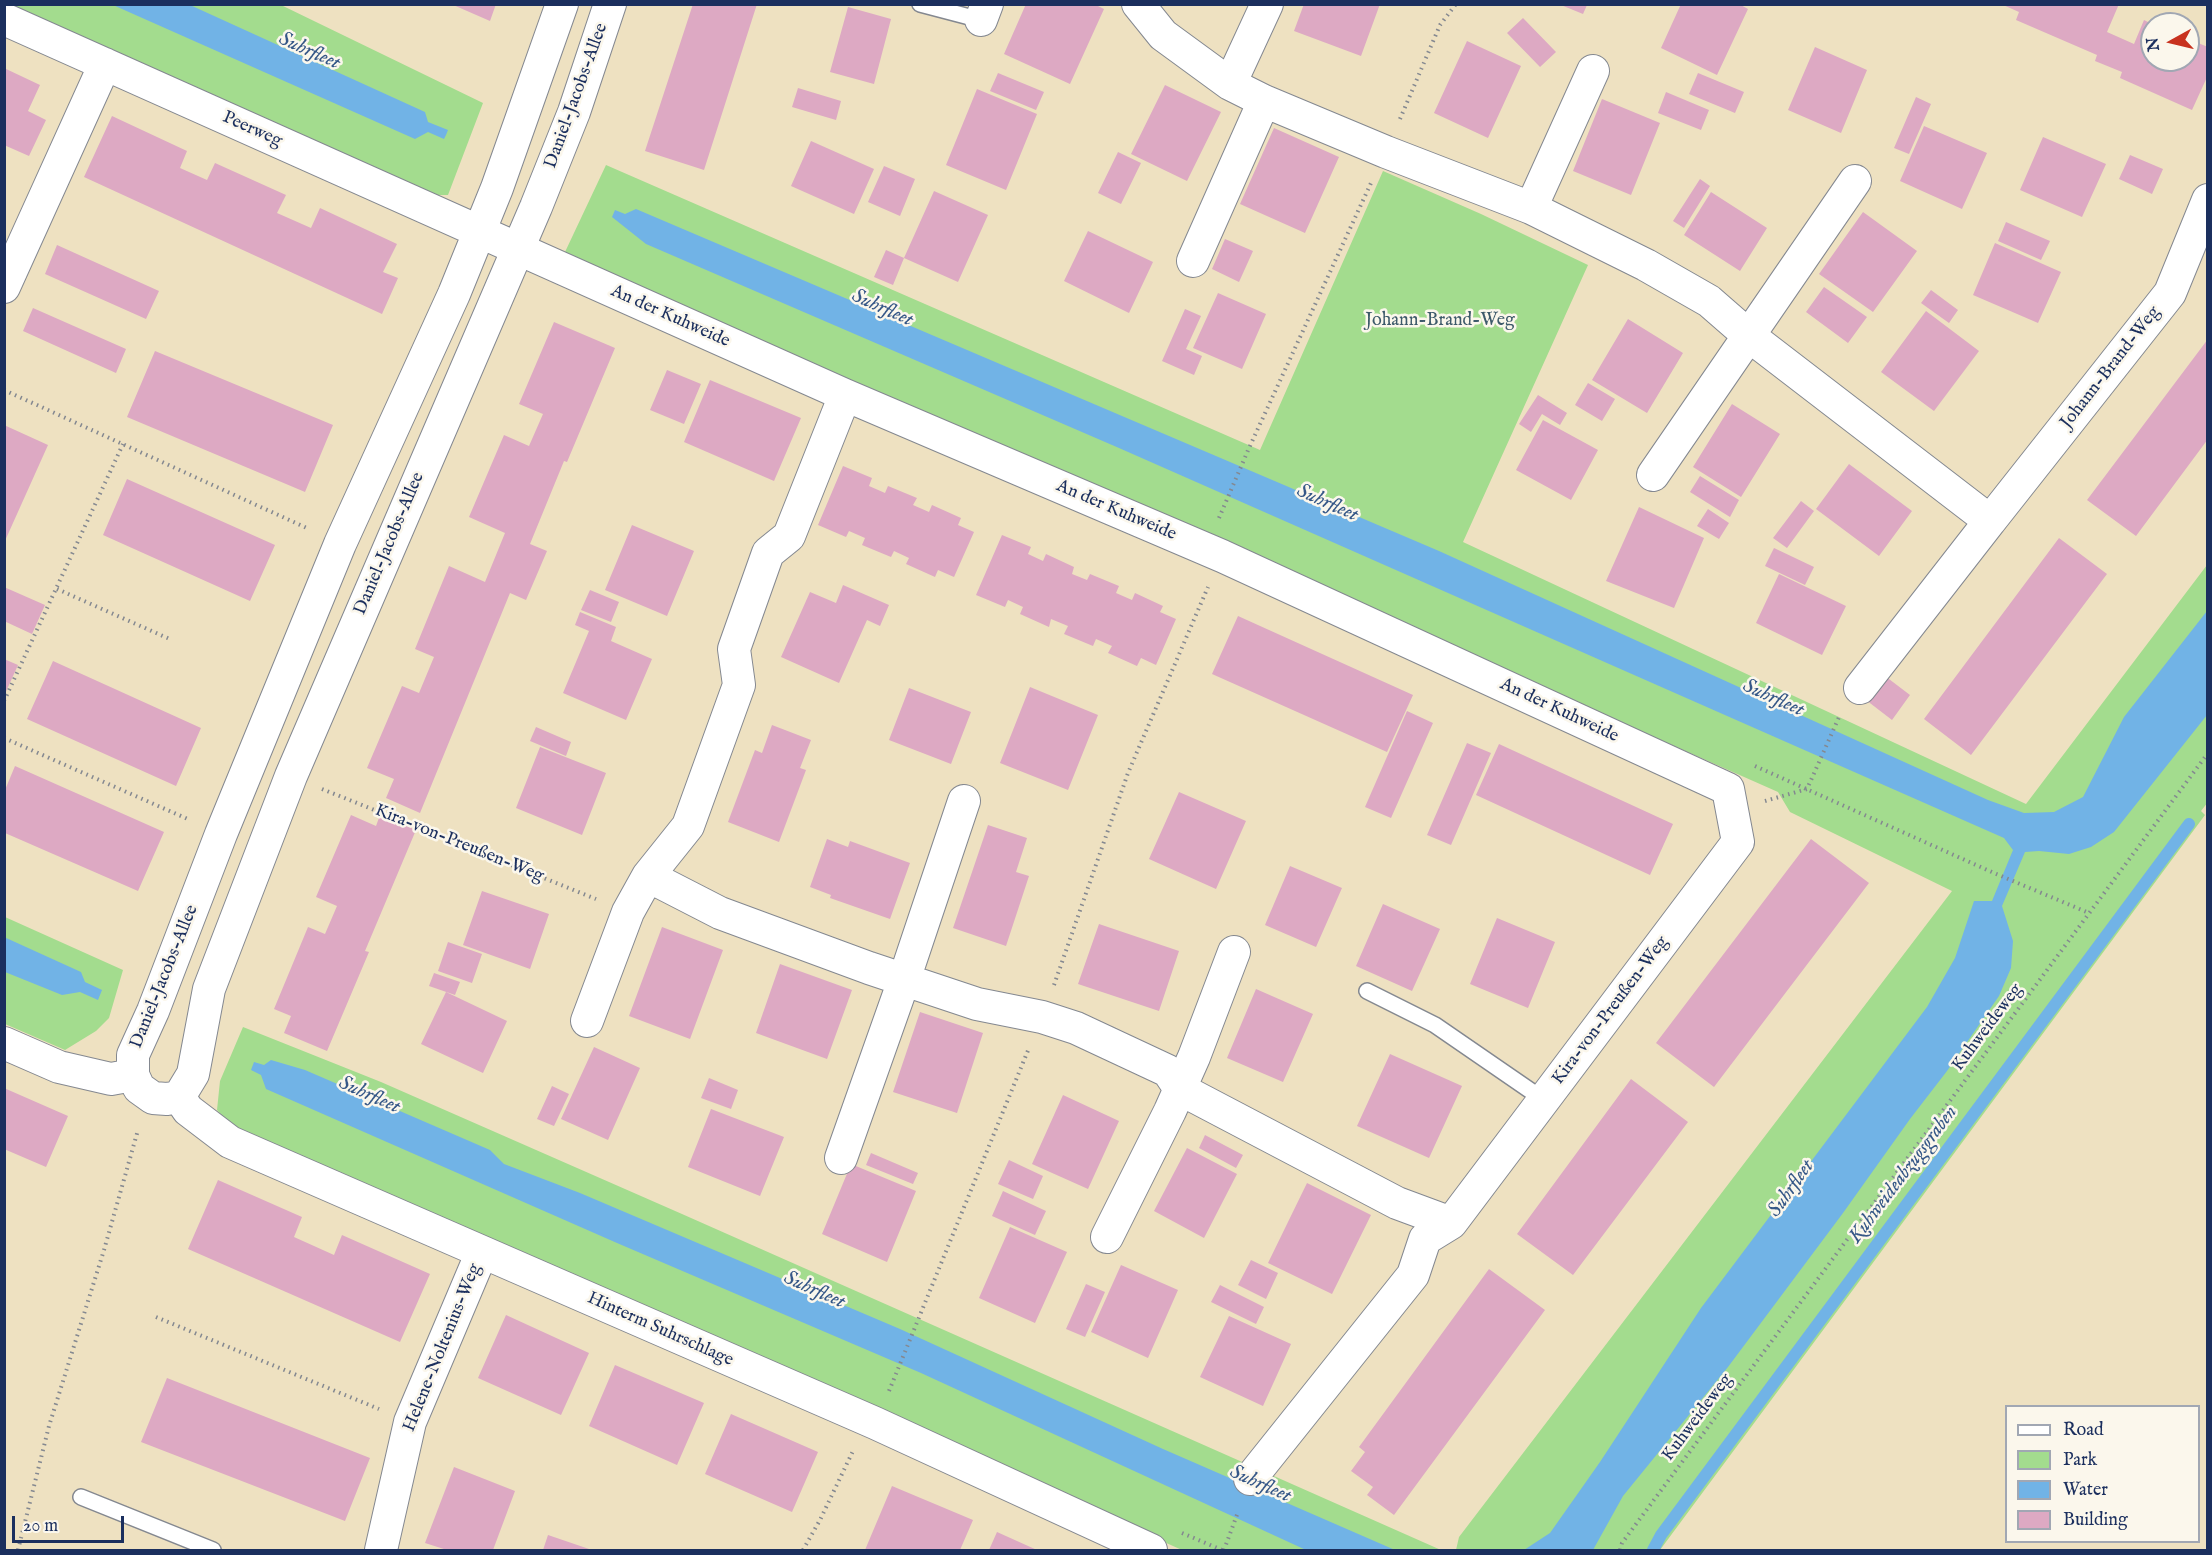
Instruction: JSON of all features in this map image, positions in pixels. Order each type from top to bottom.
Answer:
[{"type":"street","name":"Daniel-Jacobs-Allee","points":[[562,4],[499,240],[209,989],[193,1074],[166,1097],[139,1088],[132,1075],[133,1055],[153,1011],[221,834],[340,544],[449,305],[499,240],[574,112],[610,4]]},
{"type":"street","points":[[1138,4],[1164,35],[1230,84],[1264,101],[1386,152],[1531,208],[1646,265],[1709,301],[1748,335],[1990,521]]},
{"type":"street","points":[[1230,84],[1267,4]]},
{"type":"street","name":"Peerweg","points":[[4,19],[499,240]]},
{"type":"street","points":[[4,287],[105,64]]},
{"type":"street","points":[[1531,208],[1593,71]]},
{"type":"street","points":[[1193,261],[1264,101]]},
{"type":"street","points":[[1653,475],[1855,181]]},
{"type":"street","name":"Johann-Brand-Weg","points":[[1852,697],[2170,293],[2208,200]]},
{"type":"street","name":"An der Kuhweide","points":[[499,240],[845,395],[1222,556],[1730,801]]},
{"type":"street","points":[[586,1021],[628,912],[648,876],[688,826],[739,685],[734,649],[768,553],[789,536],[845,395]]},
{"type":"street","points":[[841,1158],[964,801]]},
{"type":"street","name":"Kira-von-Preußen-Weg","points":[[1250,1479],[1413,1275],[1425,1239],[1451,1223],[1738,842],[1730,801]]},
{"type":"street","points":[[648,876],[720,913],[904,980],[977,1004],[1042,1017],[1076,1028],[1168,1071],[1180,1089],[1397,1203],[1451,1223]]},
{"type":"street","points":[[1107,1238],[1180,1089],[1234,952]]},
{"type":"street","points":[[4,1042],[59,1067],[111,1079],[132,1075]]},
{"type":"street","name":"Hinterm Suhrschlage","points":[[166,1097],[188,1110],[230,1142],[867,1420],[1151,1551]]},
{"type":"street","name":"Helene-Noltenius-Weg","points":[[381,1551],[410,1422],[482,1252]]},
{"type":"lane","points":[[920,4],[984,12]]},
{"type":"lane","points":[[1367,991],[1435,1025],[1544,1100]]},
{"type":"lane","points":[[81,1497],[213,1551]]},
{"type":"path","points":[[891,1386],[1042,1017],[1128,773],[1222,556],[1215,526],[1386,152],[1440,25],[1456,4]]},
{"type":"path","points":[[4,390],[340,544]]},
{"type":"path","points":[[4,701],[123,444]]},
{"type":"path","points":[[57,589],[172,640]]},
{"type":"path","points":[[1730,801],[1807,789],[1852,697]]},
{"type":"path","points":[[4,738],[221,834]]},
{"type":"path","name":"Kuhweideweg","points":[[1620,1551],[1622,1543],[2208,753]]},
{"type":"path","name":"Kira-von-Preußen-Weg","points":[[291,776],[628,912]]},
{"type":"path","points":[[1994,873],[2090,913]]},
{"type":"path","points":[[18,1551],[49,1426],[101,1260],[137,1131],[166,1097]]},
{"type":"path","points":[[156,1317],[410,1422]]},
{"type":"path","points":[[803,1551],[867,1420]]},
{"type":"path","points":[[1224,1551],[1229,1535]]},
{"type":"green space","points":[[8,5],[281,5],[483,103],[448,195],[434,195]]},
{"type":"green space","points":[[606,165],[1260,450],[1383,171],[1481,214],[1588,265],[1463,542],[2026,804],[2207,565],[2208,802],[2201,811],[2205,815],[1660,1550],[1456,1550],[1459,1537],[1952,891],[1790,812],[1778,792],[655,295],[565,252]]},
{"type":"green space","points":[[5,917],[123,970],[109,1018],[96,1031],[65,1050],[5,1024]]},
{"type":"green space","points":[[243,1027],[381,1082],[1441,1550],[1182,1550],[230,1125],[217,1110],[220,1081]]},
{"type":"water","points":[[113,5],[190,5],[425,112],[428,122],[448,130],[444,139],[428,132],[415,139]]},
{"type":"water","name":"Suhrfleet","points":[[636,209],[1439,551],[1988,800],[2024,813],[2054,812],[2083,797],[2124,717],[2207,611],[2207,715],[2114,832],[2091,847],[2069,854],[2025,852],[2002,906],[2013,941],[2011,968],[1999,996],[1947,1071],[1728,1367],[1623,1496],[1593,1550],[1524,1550],[1550,1533],[1600,1462],[1701,1308],[1927,1007],[1955,958],[1974,901],[1992,901],[2013,850],[2004,838],[1119,448],[646,244],[612,217],[615,210],[625,214]]},
{"type":"water","points":[[4,937],[81,972],[85,982],[102,990],[98,1000],[80,992],[62,995],[5,972]]},
{"type":"water","points":[[271,1060],[305,1070],[490,1150],[504,1164],[580,1193],[900,1329],[1163,1449],[1395,1550],[1306,1550],[921,1373],[266,1089],[261,1075],[251,1070],[254,1062],[264,1065]]},
{"type":"building","points":[[451,4],[496,4],[490,21]]},
{"type":"building","points":[[693,4],[757,4],[704,170],[645,151]]},
{"type":"building","points":[[1026,4],[1094,4],[1104,9],[1070,84],[1004,54]]},
{"type":"building","points":[[1304,4],[1380,4],[1361,56],[1294,31]]},
{"type":"building","points":[[1681,4],[1739,4],[1748,9],[1717,75],[1661,48]]},
{"type":"building","points":[[2001,4],[2119,4],[2107,32],[2134,44],[2140,30],[2140,72],[2200,72],[2200,44],[2208,47],[2208,75],[2192,110],[2120,78],[2122,72],[2095,61],[2097,55],[2016,20],[2019,12]]},
{"type":"building","points":[[1561,5],[1587,5],[1583,14]]},
{"type":"building","points":[[848,7],[891,19],[874,84],[830,72]]},
{"type":"building","points":[[1523,18],[1556,52],[1540,67],[1507,33]]},
{"type":"building","points":[[1467,41],[1521,66],[1488,138],[1434,113]]},
{"type":"building","points":[[1815,47],[1867,70],[1841,133],[1788,110]]},
{"type":"building","points":[[4,68],[40,85],[28,111],[46,120],[29,156],[4,145]]},
{"type":"building","points":[[998,73],[1044,92],[1036,110],[990,91]]},
{"type":"building","points":[[1698,73],[1744,92],[1735,113],[1689,94]]},
{"type":"building","points":[[1165,85],[1221,112],[1187,181],[1131,154]]},
{"type":"building","points":[[798,88],[841,101],[836,120],[792,107]]},
{"type":"building","points":[[977,89],[1037,114],[1006,190],[946,165]]},
{"type":"building","points":[[1666,92],[1709,110],[1701,130],[1658,113]]},
{"type":"building","points":[[1916,97],[1931,104],[1909,154],[1894,148]]},
{"type":"building","points":[[1602,99],[1660,123],[1631,195],[1573,171]]},
{"type":"building","points":[[112,116],[187,151],[180,168],[207,180],[215,163],[286,195],[277,213],[311,228],[320,208],[397,244],[383,272],[398,278],[382,314],[84,177]]},
{"type":"building","points":[[1924,126],[1987,153],[1962,209],[1900,181]]},
{"type":"building","points":[[1274,128],[1339,157],[1305,233],[1240,204]]},
{"type":"building","points":[[2043,137],[2106,164],[2082,217],[2020,190]]},
{"type":"building","points":[[811,141],[874,169],[854,214],[791,186]]},
{"type":"building","points":[[1118,152],[1141,163],[1121,204],[1098,193]]},
{"type":"building","points":[[2130,155],[2163,169],[2152,194],[2119,179]]},
{"type":"building","points":[[884,166],[915,179],[900,216],[868,202]]},
{"type":"building","points":[[1700,179],[1710,186],[1684,228],[1673,221]]},
{"type":"building","points":[[934,191],[988,215],[958,282],[904,258]]},
{"type":"building","points":[[1711,192],[1767,228],[1740,271],[1684,235]]},
{"type":"building","points":[[1863,212],[1917,251],[1873,312],[1819,274]]},
{"type":"building","points":[[2006,222],[2050,241],[2041,260],[1998,241]]},
{"type":"building","points":[[1088,231],[1153,262],[1129,313],[1064,281]]},
{"type":"building","points":[[1225,239],[1253,251],[1239,282],[1212,269]]},
{"type":"building","points":[[1995,243],[2061,272],[2038,323],[1973,295]]},
{"type":"building","points":[[57,245],[159,291],[146,319],[45,274]]},
{"type":"building","points":[[886,250],[904,258],[893,285],[874,277]]},
{"type":"building","points":[[1824,287],[1867,317],[1848,343],[1806,312]]},
{"type":"building","points":[[1931,290],[1958,310],[1949,323],[1921,303]]},
{"type":"building","points":[[1218,293],[1266,314],[1242,369],[1193,348]]},
{"type":"building","points":[[33,308],[126,349],[116,373],[23,331]]},
{"type":"building","points":[[1185,309],[1201,316],[1186,349],[1202,356],[1194,375],[1162,361]]},
{"type":"building","points":[[1926,311],[1979,351],[1934,411],[1881,372]]},
{"type":"building","points":[[1628,319],[1683,353],[1647,413],[1592,380]]},
{"type":"building","points":[[554,322],[615,348],[567,462],[564,461],[530,544],[547,551],[526,600],[510,593],[420,813],[386,798],[394,779],[367,768],[402,686],[419,693],[434,657],[415,649],[449,566],[485,582],[505,533],[469,517],[504,435],[529,446],[543,414],[519,404]]},
{"type":"building","points":[[2208,339],[2208,439],[2136,536],[2087,500]]},
{"type":"building","points":[[155,351],[333,425],[305,492],[127,417]]},
{"type":"building","points":[[667,370],[701,384],[684,424],[650,410]]},
{"type":"building","points":[[710,380],[801,418],[774,481],[684,442]]},
{"type":"building","points":[[1588,383],[1615,399],[1602,421],[1575,405]]},
{"type":"building","points":[[1538,395],[1567,413],[1560,425],[1542,414],[1531,432],[1519,424]]},
{"type":"building","points":[[1732,404],[1780,434],[1741,497],[1693,467]]},
{"type":"building","points":[[1543,420],[1598,450],[1571,500],[1516,470]]},
{"type":"building","points":[[4,425],[48,445],[4,543]]},
{"type":"building","points":[[1849,464],[1912,511],[1879,556],[1816,509]]},
{"type":"building","points":[[843,466],[872,478],[869,486],[885,493],[888,486],[917,498],[913,505],[929,512],[932,505],[961,518],[958,525],[974,532],[954,577],[938,570],[935,577],[906,564],[909,558],[894,551],[891,557],[862,545],[865,538],[849,531],[846,537],[818,525]]},
{"type":"building","points":[[1700,476],[1739,500],[1730,517],[1690,492]]},
{"type":"building","points":[[127,479],[275,545],[250,601],[103,535]]},
{"type":"building","points":[[1801,501],[1814,511],[1787,548],[1773,538]]},
{"type":"building","points":[[1639,507],[1704,538],[1674,608],[1606,581]]},
{"type":"building","points":[[1708,509],[1729,523],[1719,539],[1697,526]]},
{"type":"building","points":[[632,525],[694,551],[667,616],[605,590]]},
{"type":"building","points":[[1002,535],[1031,547],[1028,554],[1043,561],[1046,554],[1074,567],[1072,574],[1087,580],[1090,574],[1119,586],[1116,593],[1132,600],[1135,593],[1163,606],[1160,612],[1176,619],[1156,665],[1141,658],[1137,666],[1108,653],[1112,646],[1096,639],[1093,646],[1064,634],[1068,626],[1051,619],[1049,627],[1020,614],[1023,607],[1008,600],[1005,607],[976,595]]},
{"type":"building","points":[[2059,538],[2107,574],[1971,755],[1924,719]]},
{"type":"building","points":[[1774,548],[1814,567],[1805,585],[1765,566]]},
{"type":"building","points":[[1779,574],[1846,606],[1822,655],[1756,623]]},
{"type":"building","points":[[843,585],[889,605],[880,626],[867,620],[839,683],[781,657],[810,592],[836,603]]},
{"type":"building","points":[[4,587],[45,605],[32,634],[4,621]]},
{"type":"building","points":[[590,590],[619,602],[611,622],[581,610]]},
{"type":"building","points":[[580,612],[616,627],[611,641],[652,659],[626,720],[563,693],[589,631],[575,625]]},
{"type":"building","points":[[1238,616],[1413,695],[1387,752],[1212,674]]},
{"type":"building","points":[[4,659],[18,665],[4,696]]},
{"type":"building","points":[[53,661],[201,728],[176,786],[27,719]]},
{"type":"building","points":[[1885,676],[1910,695],[1892,720],[1866,700]]},
{"type":"building","points":[[1030,687],[1098,715],[1068,790],[1000,763]]},
{"type":"building","points":[[909,688],[971,712],[951,764],[889,740]]},
{"type":"building","points":[[1407,711],[1433,723],[1391,818],[1365,807]]},
{"type":"building","points":[[772,725],[811,740],[800,768],[806,770],[779,842],[728,822],[755,750],[762,753]]},
{"type":"building","points":[[536,727],[571,742],[566,756],[530,741]]},
{"type":"building","points":[[1467,743],[1491,753],[1451,845],[1427,835]]},
{"type":"building","points":[[1499,744],[1673,824],[1650,875],[1476,795]]},
{"type":"building","points":[[540,747],[606,773],[582,835],[516,808]]},
{"type":"building","points":[[15,766],[164,832],[138,891],[5,833],[5,790]]},
{"type":"building","points":[[1179,792],[1246,821],[1216,889],[1149,859]]},
{"type":"building","points":[[351,815],[376,826],[380,815],[416,830],[365,951],[369,952],[327,1051],[284,1033],[291,1016],[274,1009],[308,927],[325,934],[337,906],[316,897]]},
{"type":"building","points":[[988,825],[1027,838],[1016,872],[1029,876],[1006,946],[953,928]]},
{"type":"building","points":[[827,839],[848,847],[850,841],[910,863],[890,919],[830,898],[831,895],[810,887]]},
{"type":"building","points":[[1811,839],[1869,883],[1714,1087],[1656,1043]]},
{"type":"building","points":[[1290,866],[1342,888],[1316,947],[1265,925]]},
{"type":"building","points":[[482,891],[549,914],[530,969],[463,945]]},
{"type":"building","points":[[1383,904],[1440,929],[1412,991],[1356,966]]},
{"type":"building","points":[[1497,918],[1555,942],[1528,1008],[1470,984]]},
{"type":"building","points":[[1099,924],[1179,951],[1159,1011],[1078,984]]},
{"type":"building","points":[[662,927],[723,950],[690,1039],[629,1016]]},
{"type":"building","points":[[448,942],[482,954],[472,983],[438,971]]},
{"type":"building","points":[[780,964],[852,990],[827,1059],[756,1033]]},
{"type":"building","points":[[434,973],[460,982],[455,995],[429,986]]},
{"type":"building","points":[[1256,989],[1313,1014],[1283,1082],[1227,1058]]},
{"type":"building","points":[[446,992],[507,1021],[483,1073],[421,1044]]},
{"type":"building","points":[[920,1012],[983,1033],[957,1113],[893,1092]]},
{"type":"building","points":[[594,1047],[640,1068],[608,1140],[561,1119]]},
{"type":"building","points":[[1390,1054],[1462,1086],[1429,1158],[1357,1126]]},
{"type":"building","points":[[709,1078],[738,1090],[731,1109],[701,1098]]},
{"type":"building","points":[[1631,1079],[1688,1122],[1573,1275],[1517,1234]]},
{"type":"building","points":[[552,1086],[569,1094],[554,1126],[537,1119]]},
{"type":"building","points":[[4,1088],[68,1116],[46,1167],[4,1149]]},
{"type":"building","points":[[1063,1095],[1119,1121],[1088,1189],[1032,1164]]},
{"type":"building","points":[[711,1109],[784,1137],[760,1196],[688,1167]]},
{"type":"building","points":[[1205,1135],[1243,1155],[1236,1168],[1199,1148]]},
{"type":"building","points":[[1187,1148],[1237,1174],[1204,1238],[1154,1211]]},
{"type":"building","points":[[871,1153],[918,1173],[913,1184],[866,1165]]},
{"type":"building","points":[[1009,1160],[1043,1176],[1033,1199],[998,1184]]},
{"type":"building","points":[[851,1164],[916,1191],[887,1262],[822,1234]]},
{"type":"building","points":[[218,1180],[302,1217],[294,1237],[334,1255],[342,1235],[430,1274],[400,1342],[188,1249]]},
{"type":"building","points":[[1307,1183],[1371,1215],[1332,1294],[1268,1263]]},
{"type":"building","points":[[1003,1191],[1046,1211],[1035,1235],[992,1216]]},
{"type":"building","points":[[1010,1227],[1067,1252],[1035,1323],[979,1298]]},
{"type":"building","points":[[1251,1260],[1278,1273],[1266,1299],[1238,1285]]},
{"type":"building","points":[[1121,1265],[1178,1290],[1148,1358],[1091,1332]]},
{"type":"building","points":[[1489,1269],[1545,1310],[1394,1515],[1367,1495],[1373,1487],[1351,1471],[1365,1452],[1359,1447]]},
{"type":"building","points":[[1086,1284],[1105,1292],[1085,1337],[1066,1329]]},
{"type":"building","points":[[1220,1285],[1264,1307],[1256,1324],[1211,1302]]},
{"type":"building","points":[[506,1315],[589,1353],[561,1415],[478,1378]]},
{"type":"building","points":[[1229,1316],[1291,1344],[1263,1406],[1200,1377]]},
{"type":"building","points":[[615,1365],[704,1403],[677,1465],[589,1426]]},
{"type":"building","points":[[167,1378],[370,1458],[345,1521],[141,1442]]},
{"type":"building","points":[[731,1414],[818,1452],[792,1512],[705,1474]]},
{"type":"building","points":[[454,1467],[515,1491],[493,1550],[447,1550],[425,1543]]},
{"type":"building","points":[[892,1486],[973,1520],[960,1550],[865,1550]]},
{"type":"building","points":[[997,1532],[1037,1550],[989,1550]]},
{"type":"building","points":[[548,1535],[592,1550],[543,1550]]},
{"type":"waterway","name":"Kuhweideabzugsgraben","points":[[1653,1550],[1661,1535],[2189,824]]}]
